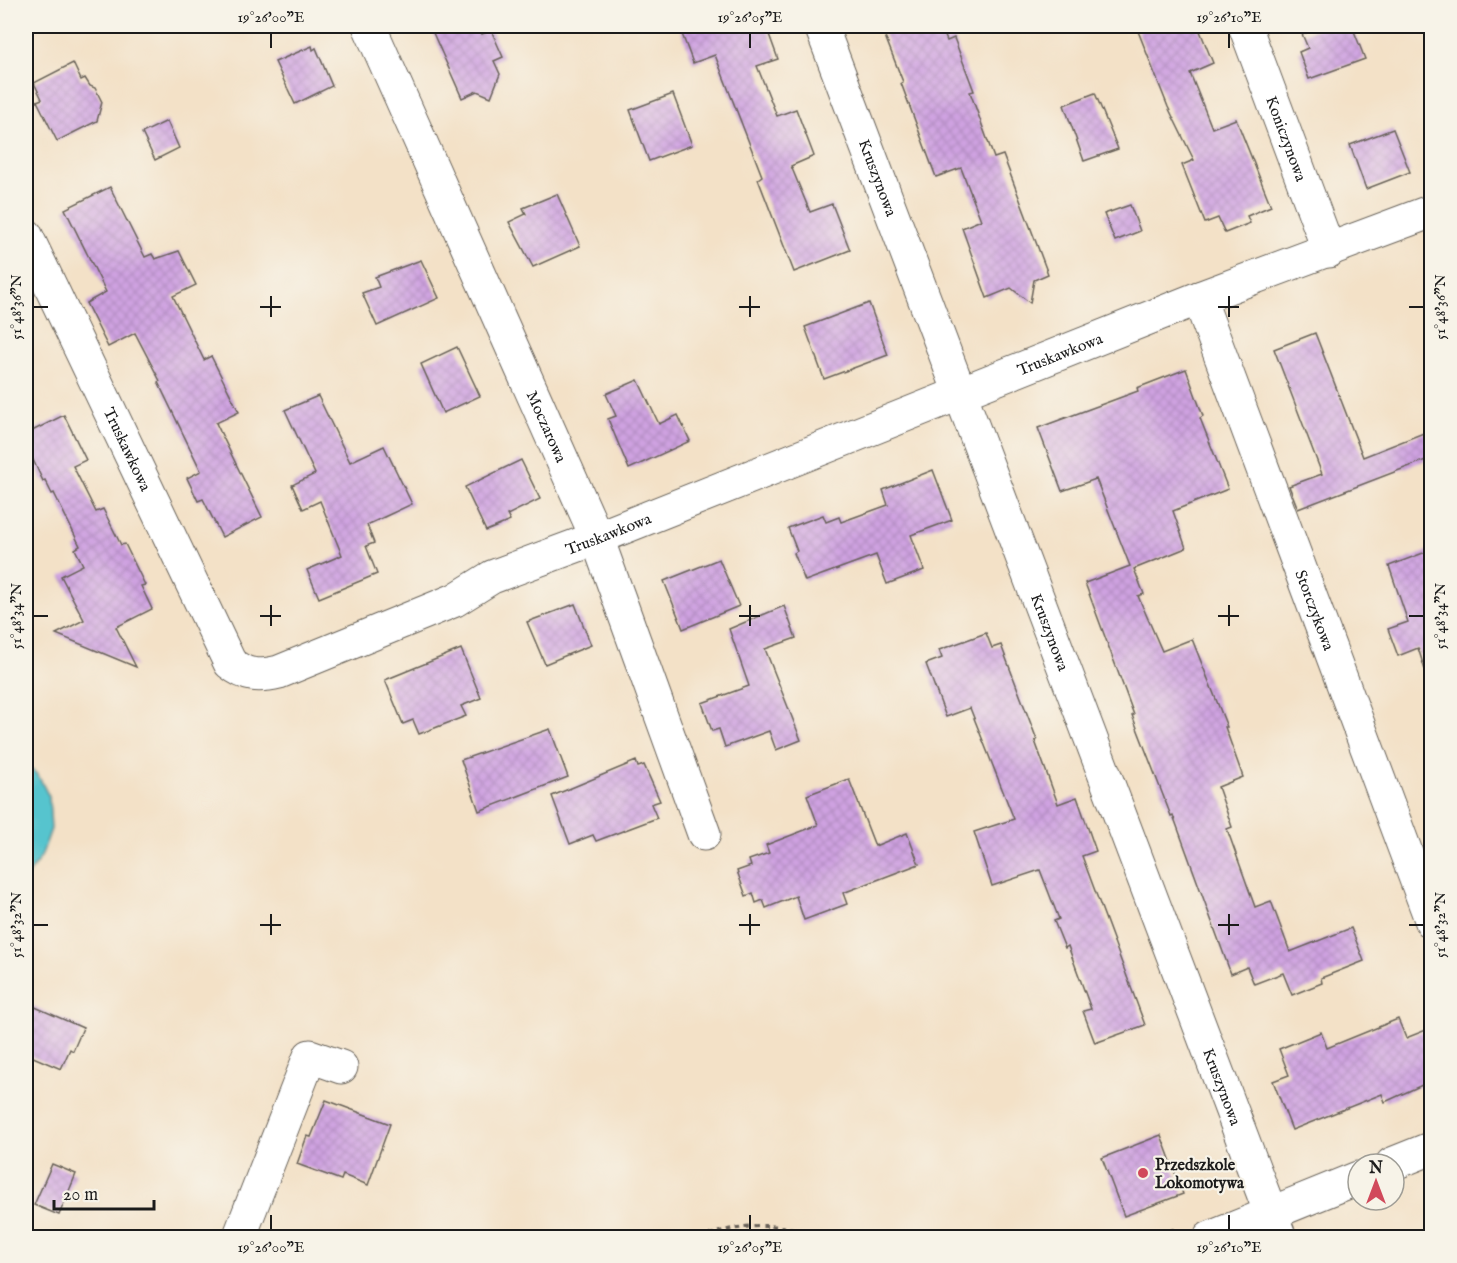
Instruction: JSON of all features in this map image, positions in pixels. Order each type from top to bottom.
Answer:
[{"type":"street","name":"Kruszynowa","points":[[821,26],[1275,1225]]},
{"type":"street","name":"Koniczynowa","points":[[1245,26],[1329,251]]},
{"type":"street","name":"Moczarowa","points":[[370,28],[597,538],[704,834]]},
{"type":"street","name":"Truskawkowa","points":[[26,235],[230,663],[253,676],[279,672],[455,600],[492,577],[597,538],[1199,298],[1431,211]]},
{"type":"street","name":"Storczykowa","points":[[1199,298],[1431,922]]},
{"type":"street","points":[[239,1238],[310,1056],[341,1067]]},
{"type":"street","points":[[1406,1158],[1431,1148]]},
{"type":"street","points":[[1210,1238],[1275,1225],[1346,1185]]},
{"type":"path","points":[[701,1238],[722,1230],[758,1224],[810,1233],[822,1238]]},
{"type":"water","points":[[26,765],[38,775],[49,797],[51,829],[41,857],[26,878]]},
{"type":"building","points":[[450,26],[479,26],[482,34],[491,30],[503,57],[494,61],[500,74],[491,97],[477,91],[462,98],[433,33]]},
{"type":"building","points":[[679,26],[766,26],[778,59],[757,66],[777,116],[796,109],[814,156],[791,166],[810,212],[832,204],[850,250],[794,272],[758,179],[762,176],[715,55],[693,63]]},
{"type":"building","points":[[881,26],[941,26],[947,41],[954,38],[974,91],[970,92],[994,158],[1003,155],[1048,274],[1034,280],[1030,303],[1011,288],[987,298],[962,228],[981,220],[961,168],[936,177]]},
{"type":"building","points":[[1136,26],[1198,26],[1213,63],[1190,73],[1212,128],[1236,119],[1271,206],[1247,216],[1250,223],[1225,233],[1218,218],[1205,223],[1182,165],[1194,160],[1168,107]]},
{"type":"building","points":[[1326,26],[1352,26],[1365,59],[1309,79],[1299,52],[1308,48],[1302,34]]},
{"type":"building","points":[[312,46],[313,50],[316,48],[332,86],[295,104],[275,62]]},
{"type":"building","points":[[73,63],[81,80],[85,78],[90,86],[95,88],[102,102],[97,121],[57,141],[37,101],[42,99],[34,83]]},
{"type":"building","points":[[1095,93],[1118,149],[1084,161],[1064,105]]},
{"type":"building","points":[[673,94],[692,145],[649,161],[630,110]]},
{"type":"building","points":[[167,121],[179,148],[155,160],[142,133]]},
{"type":"building","points":[[1393,129],[1410,172],[1366,189],[1350,145]]},
{"type":"building","points":[[110,187],[145,257],[152,254],[155,259],[179,251],[196,285],[173,296],[204,360],[211,356],[239,412],[216,423],[262,517],[222,537],[203,499],[198,501],[187,478],[201,471],[158,382],[160,381],[135,333],[108,347],[86,303],[106,292],[65,209]]},
{"type":"building","points":[[557,194],[580,246],[533,267],[509,222],[526,214],[523,208]]},
{"type":"building","points":[[1130,205],[1140,231],[1115,241],[1104,214]]},
{"type":"building","points":[[421,260],[439,298],[377,326],[362,293],[379,287],[375,277]]},
{"type":"building","points":[[869,303],[888,355],[824,379],[805,327]]},
{"type":"building","points":[[1315,333],[1363,457],[1431,430],[1431,458],[1298,509],[1289,486],[1322,474],[1274,349]]},
{"type":"building","points":[[457,347],[480,396],[443,413],[421,364]]},
{"type":"building","points":[[1186,369],[1203,416],[1200,418],[1228,489],[1173,511],[1186,548],[1134,569],[1144,594],[1138,596],[1162,651],[1192,639],[1227,727],[1225,727],[1243,777],[1218,787],[1232,827],[1227,829],[1255,907],[1271,901],[1290,952],[1351,928],[1364,961],[1321,978],[1322,983],[1292,995],[1283,973],[1254,984],[1247,967],[1231,974],[1173,815],[1171,816],[1132,715],[1134,715],[1085,583],[1130,566],[1096,479],[1062,491],[1038,428],[1138,391],[1137,388]]},
{"type":"building","points":[[638,380],[659,424],[678,415],[690,441],[629,469],[608,419],[616,416],[606,394]]},
{"type":"building","points":[[318,396],[350,462],[384,446],[412,504],[367,525],[374,543],[366,546],[377,574],[319,598],[307,570],[342,555],[320,501],[303,509],[292,485],[315,474],[285,410]]},
{"type":"building","points":[[64,415],[86,460],[73,466],[96,512],[103,509],[121,545],[125,544],[145,585],[141,586],[152,609],[116,627],[136,667],[56,634],[84,620],[61,576],[83,565],[75,549],[80,546],[54,493],[52,494],[45,480],[43,481],[26,445],[26,434]]},
{"type":"building","points":[[521,460],[540,499],[507,515],[510,521],[486,531],[465,487]]},
{"type":"building","points":[[933,470],[952,520],[911,535],[924,570],[887,584],[876,555],[805,581],[794,553],[797,551],[788,528],[823,515],[826,522],[839,517],[841,522],[888,505],[883,490]]},
{"type":"building","points":[[1431,550],[1431,675],[1427,676],[1418,648],[1398,656],[1388,629],[1408,622],[1389,566]]},
{"type":"building","points":[[719,559],[739,606],[683,629],[664,581]]},
{"type":"building","points":[[575,604],[591,645],[545,664],[527,622]]},
{"type":"building","points":[[784,606],[796,638],[765,649],[801,740],[776,750],[769,731],[725,747],[719,729],[712,731],[702,703],[749,686],[729,629]]},
{"type":"building","points":[[986,633],[992,648],[1001,645],[1037,740],[1035,741],[1058,804],[1077,797],[1096,851],[1082,856],[1145,1025],[1095,1043],[1083,1011],[1091,1009],[1068,946],[1065,948],[1054,921],[1059,919],[1040,870],[992,886],[974,832],[1014,819],[970,708],[946,717],[926,664],[942,658],[939,650]]},
{"type":"building","points":[[461,649],[481,698],[461,706],[466,716],[419,734],[413,720],[403,724],[385,680]]},
{"type":"building","points":[[550,729],[568,777],[479,811],[461,760]]},
{"type":"building","points":[[636,761],[638,767],[644,765],[660,801],[651,804],[657,818],[596,841],[593,835],[570,844],[552,796]]},
{"type":"building","points":[[849,779],[875,846],[907,833],[919,864],[843,893],[847,904],[804,920],[796,896],[766,908],[763,900],[756,903],[753,893],[746,896],[737,871],[751,866],[749,860],[769,853],[766,845],[818,825],[807,795]]},
{"type":"building","points":[[26,1003],[83,1028],[73,1051],[70,1049],[61,1069],[26,1054]]},
{"type":"building","points":[[1398,1019],[1406,1038],[1431,1028],[1431,1081],[1385,1102],[1382,1094],[1292,1130],[1273,1081],[1289,1075],[1279,1049],[1321,1032],[1327,1048]]},
{"type":"building","points":[[326,1100],[390,1124],[368,1185],[343,1175],[341,1180],[297,1164],[307,1136],[311,1137]]},
{"type":"building","points":[[1161,1135],[1183,1194],[1124,1216],[1102,1158]]},
{"type":"building","points":[[52,1164],[76,1174],[59,1215],[34,1205]]},
{"type":"place","name":"Przedszkole Lokomotywa","points":[[1143,1173]]}]
